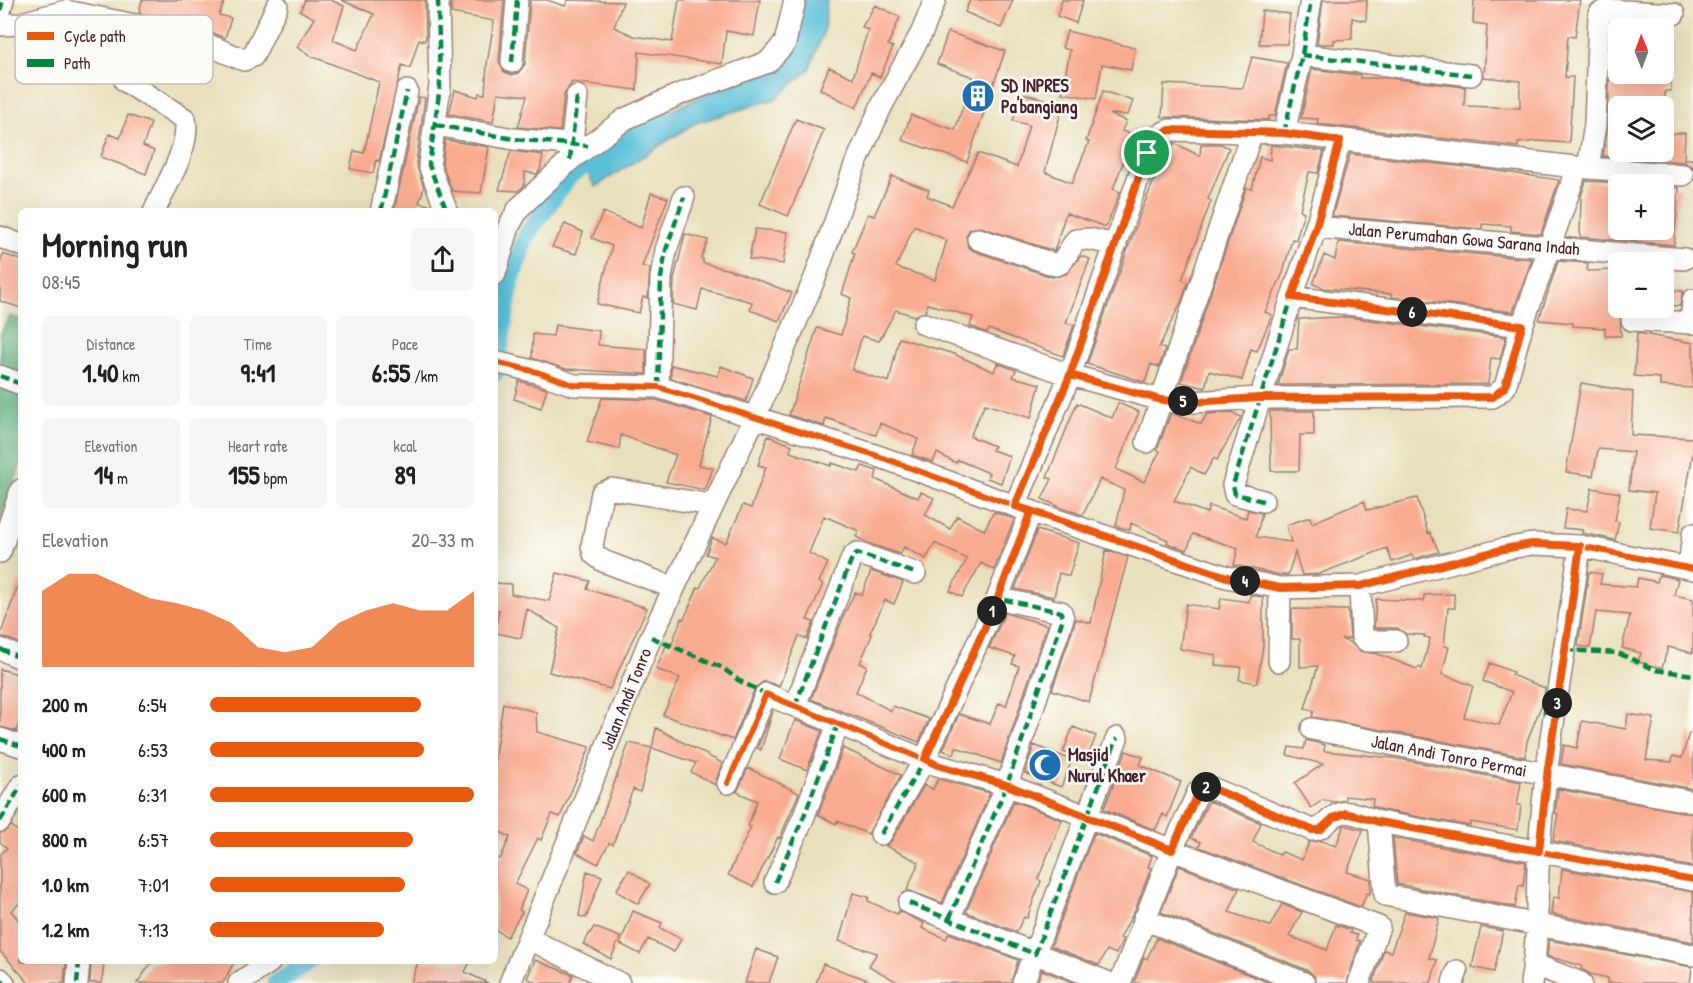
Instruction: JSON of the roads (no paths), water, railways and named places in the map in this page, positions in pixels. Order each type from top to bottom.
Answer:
[{"type":"street","points":[[0,11],[3,0]]},
{"type":"street","points":[[438,0],[440,86],[429,165],[445,208]]},
{"type":"street","points":[[512,62],[517,0]]},
{"type":"street","points":[[498,264],[509,226],[519,208],[576,151],[625,119],[680,94],[768,62],[785,43],[795,0]]},
{"type":"street","name":"Jalan Andi Tonro","points":[[510,983],[674,588],[754,419],[815,279],[858,158],[881,107],[922,32],[934,0]]},
{"type":"street","points":[[1284,133],[1302,55],[1311,0]]},
{"type":"street","points":[[213,47],[244,60],[253,56],[277,6]]},
{"type":"street","points":[[924,324],[1070,375],[1161,400],[1192,402],[1259,398],[1493,397],[1505,387],[1522,326],[1582,167],[1595,125],[1599,14],[1606,10],[1674,14]]},
{"type":"street","points":[[51,15],[66,11],[86,15]]},
{"type":"street","points":[[0,25],[15,24]]},
{"type":"street","points":[[1302,55],[1471,75]]},
{"type":"street","points":[[131,84],[185,119],[187,129],[185,144],[156,208]]},
{"type":"street","points":[[382,208],[407,91]]},
{"type":"street","points":[[576,151],[577,96]]},
{"type":"street","points":[[436,125],[576,151]]},
{"type":"street","points":[[881,834],[925,759],[996,603],[1023,509],[1147,153],[1153,141],[1162,132],[1170,130],[1284,133],[1582,167],[1683,175]]},
{"type":"street","points":[[1147,442],[1252,132]]},
{"type":"street","points":[[1263,501],[1235,494],[1233,490],[1259,398],[1316,227],[1340,141]]},
{"type":"street","points":[[657,387],[661,278],[666,250],[684,197]]},
{"type":"street","name":"Jalan Perumahan Gowa Sarana Indah","points":[[1316,227],[1684,259]]},
{"type":"street","points":[[0,237],[18,243]]},
{"type":"street","points":[[978,239],[1056,265],[1061,263],[1076,240],[1089,239],[1116,245]]},
{"type":"street","points":[[1292,297],[1522,326]]},
{"type":"street","points":[[1632,320],[1692,323],[1693,300]]},
{"type":"street","points":[[500,363],[574,385],[657,387],[875,455],[1023,509],[1227,577],[1280,588],[1360,586],[1532,544],[1580,546],[1691,568],[1693,534]]},
{"type":"street","points":[[0,375],[18,383]]},
{"type":"street","points":[[674,588],[603,561],[594,554],[592,546],[602,493],[612,489],[712,505]]},
{"type":"street","points":[[0,552],[18,499]]},
{"type":"street","points":[[1580,546],[1547,774],[1539,851],[1538,926],[1532,975],[1581,983]]},
{"type":"street","points":[[795,706],[852,558],[857,554],[874,557],[915,573]]},
{"type":"street","points":[[1360,586],[1362,637],[1367,641],[1396,641]]},
{"type":"street","points":[[1279,661],[1280,588]]},
{"type":"street","points":[[949,919],[1007,785],[1063,618],[1061,612],[1001,598],[996,603]]},
{"type":"street","points":[[0,649],[18,657]]},
{"type":"street","points":[[728,783],[766,694],[937,765],[1007,785],[1172,850],[1379,927]]},
{"type":"street","points":[[776,882],[804,816],[838,724]]},
{"type":"street","name":"Jalan Andi Tonro Permai","points":[[1312,729],[1693,802]]},
{"type":"street","points":[[1023,983],[1117,738]]},
{"type":"street","points":[[0,739],[18,745]]},
{"type":"street","points":[[1120,983],[1172,850],[1202,788],[1209,787],[1312,830],[1320,830],[1341,813],[1693,880]]},
{"type":"street","points":[[0,821],[18,791]]},
{"type":"street","points":[[1359,983],[1379,927],[1385,895],[1379,822]]},
{"type":"street","points":[[1385,895],[1693,955]]},
{"type":"street","points":[[909,903],[1109,983]]},
{"type":"street","points":[[1144,919],[1304,983]]},
{"type":"street","points":[[529,939],[619,983]]},
{"type":"street","points":[[77,983],[79,964]]},
{"type":"street","points":[[239,983],[267,964]]},
{"type":"street","points":[[0,979],[4,983]]},
{"type":"water","points":[[815,0],[827,0],[824,30],[809,70],[775,99],[695,123],[595,187],[587,171],[661,116],[726,84],[794,59]]},
{"type":"waterway","points":[[766,74],[782,67],[800,25],[806,0]]},
{"type":"waterway","points":[[498,356],[511,280],[527,234],[570,175],[621,142],[657,125]]},
{"type":"waterway","points":[[276,983],[305,964]]},
{"type":"place","name":"SD INPRES Pa'bangiang","points":[[978,96]]},
{"type":"place","name":"Masjid Nurul Khaer","points":[[1045,765]]}]
